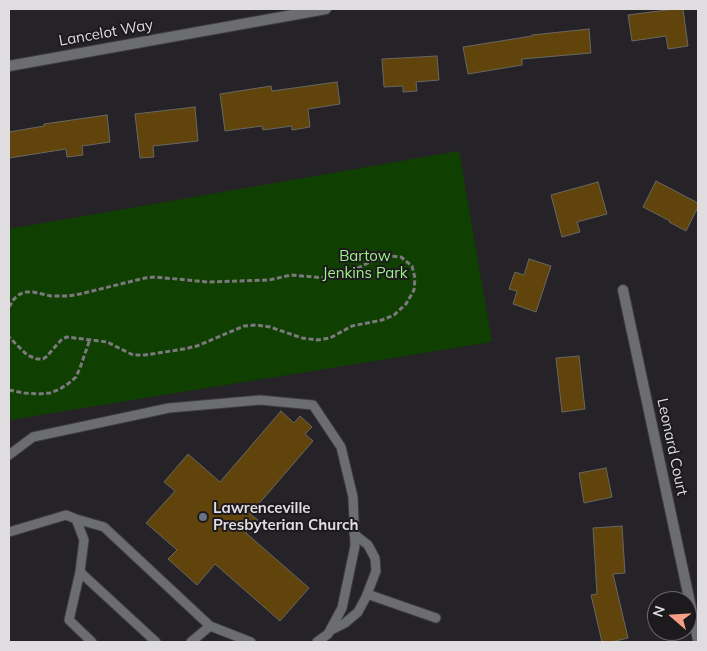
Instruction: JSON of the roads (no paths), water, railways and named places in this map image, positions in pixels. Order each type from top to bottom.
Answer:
[{"type":"street","name":"Lancelot Way","points":[[9,66],[326,9]]},
{"type":"street","name":"Leonard Court","points":[[623,290],[698,640]]},
{"type":"lane","points":[[9,455],[33,437],[169,408],[260,400],[313,405],[341,447],[353,497],[355,546],[342,608],[328,634],[316,642]]},
{"type":"lane","points":[[9,532],[66,515],[104,527],[210,626],[250,642]]},
{"type":"lane","points":[[76,519],[84,540],[80,572],[69,620],[92,642]]},
{"type":"lane","points":[[331,630],[345,623],[358,612],[376,571],[375,558],[368,545],[354,534]]},
{"type":"lane","points":[[80,572],[156,642]]},
{"type":"lane","points":[[367,594],[436,618]]},
{"type":"lane","points":[[191,642],[210,626]]},
{"type":"place","name":"Lawrenceville Presbyterian Church","points":[[203,517]]},
{"type":"park label","name":"Bartow Jenkins Park","points":[[365,264]]}]
